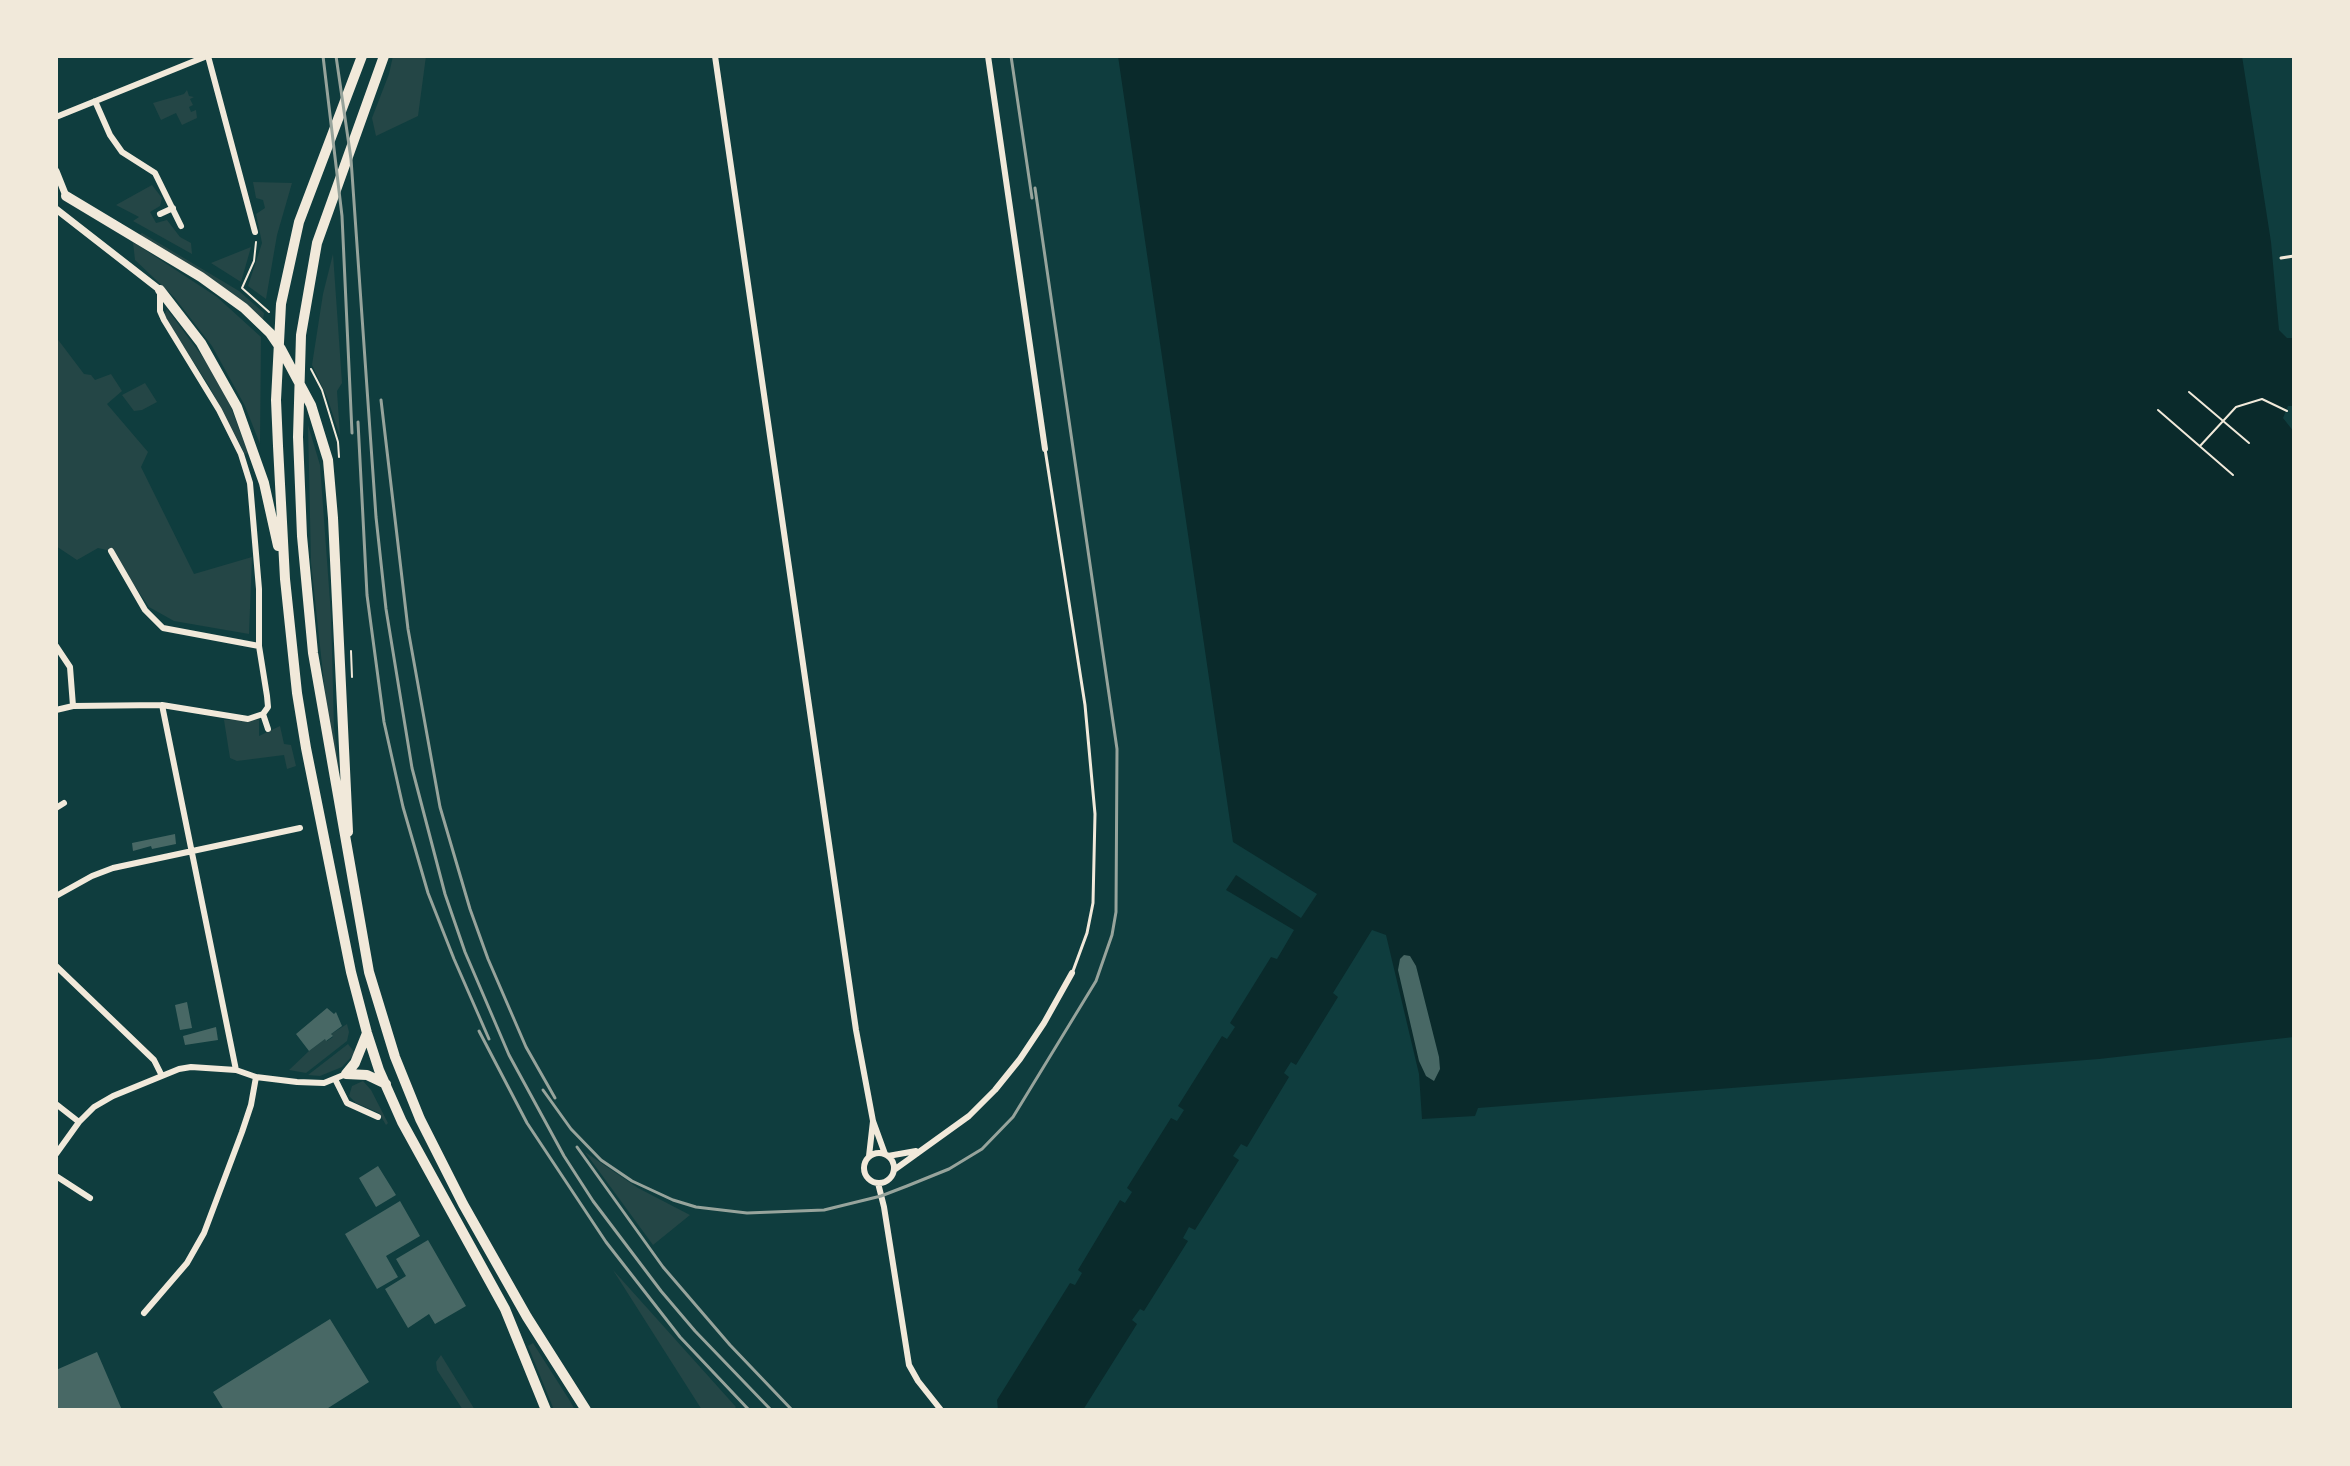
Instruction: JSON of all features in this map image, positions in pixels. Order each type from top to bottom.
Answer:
[{"type":"highway","points":[[362,56],[299,222],[281,304],[276,400],[285,579],[293,658],[306,748],[351,972],[367,1033],[402,1122],[505,1309],[546,1410]]},
{"type":"highway","points":[[384,56],[331,199],[312,265],[301,335],[298,437],[302,536],[313,653],[369,972],[395,1057],[420,1119],[463,1204],[527,1317],[586,1410]]},
{"type":"highway","points":[[61,193],[201,277],[244,308],[270,333],[311,405],[328,460],[350,870]]},
{"type":"highway","points":[[160,290],[201,343],[237,407],[264,483],[285,579]]},
{"type":"highway","points":[[346,1074],[355,1063],[367,1033]]},
{"type":"highway","points":[[346,1074],[367,1075],[386,1084]]},
{"type":"street","points":[[56,117],[207,56],[255,232]]},
{"type":"street","points":[[715,56],[851,999],[873,1121],[894,1170]]},
{"type":"street","points":[[988,56],[1045,449]]},
{"type":"street","points":[[95,101],[110,135],[122,152],[155,173],[181,226]]},
{"type":"street","points":[[56,171],[61,193]]},
{"type":"street","points":[[248,208],[259,205]]},
{"type":"street","points":[[160,214],[173,208]]},
{"type":"street","points":[[56,209],[160,290],[160,311],[223,417],[241,454],[250,483],[259,589],[259,646],[268,707],[263,714],[248,719],[162,705],[73,706],[56,710]]},
{"type":"street","points":[[111,551],[145,610],[163,628],[259,646]]},
{"type":"street","points":[[56,646],[70,667],[73,706]]},
{"type":"street","points":[[162,705],[236,1070]]},
{"type":"street","points":[[263,714],[268,729]]},
{"type":"street","points":[[56,808],[64,803]]},
{"type":"street","points":[[56,896],[113,868],[300,828]]},
{"type":"street","points":[[56,966],[154,1060],[161,1074]]},
{"type":"street","points":[[878,1183],[887,1181],[894,1170],[969,1116],[995,1090],[1044,1023],[1072,973]]},
{"type":"street","points":[[56,1154],[94,1107],[161,1074],[191,1067],[324,1083],[346,1074]]},
{"type":"street","points":[[144,1313],[187,1263],[204,1233],[239,1143],[256,1077]]},
{"type":"street","points":[[335,1079],[347,1103],[378,1117]]},
{"type":"street","points":[[56,1104],[79,1122]]},
{"type":"street","points":[[873,1121],[869,1156],[864,1165],[866,1175],[878,1183],[884,1207],[909,1365],[941,1410]]},
{"type":"street","points":[[869,1156],[919,1151]]},
{"type":"street","points":[[56,1176],[90,1198]]},
{"type":"lane","points":[[2281,258],[2294,256]]},
{"type":"lane","points":[[1045,449],[1085,705],[1095,814],[1093,903],[1087,933],[1072,973]]},
{"type":"path","points":[[255,232],[254,261],[242,288],[272,316]]},
{"type":"path","points":[[322,390],[338,442],[339,456]]},
{"type":"path","points":[[2189,392],[2249,443]]},
{"type":"path","points":[[2200,446],[2236,407],[2262,399],[2287,411]]},
{"type":"path","points":[[2158,410],[2233,475]]},
{"type":"path","points":[[350,644],[352,688]]},
{"type":"shaded area","points":[[393,56],[426,56],[418,116],[376,136],[372,118]]},
{"type":"shaded area","points":[[1118,56],[2242,56],[2271,242],[2279,330],[2287,338],[2294,338],[2294,406],[2288,406],[2283,418],[2294,432],[2294,1037],[2099,1059],[1478,1108],[1475,1116],[1422,1119],[1419,1074],[1386,935],[1372,930],[1333,993],[1338,997],[1296,1065],[1291,1062],[1284,1073],[1289,1077],[1247,1147],[1241,1144],[1233,1156],[1239,1160],[1195,1230],[1189,1227],[1183,1238],[1188,1241],[1144,1311],[1140,1309],[1132,1320],[1137,1324],[1083,1410],[998,1410],[997,1400],[1070,1283],[1075,1285],[1082,1273],[1078,1270],[1120,1200],[1125,1203],[1132,1192],[1127,1188],[1171,1118],[1177,1121],[1184,1110],[1178,1106],[1222,1036],[1227,1039],[1235,1027],[1230,1023],[1271,957],[1277,959],[1294,930],[1226,890],[1236,875],[1301,918],[1317,894],[1233,842]]},
{"type":"shaded area","points":[[187,90],[189,96],[194,97],[190,99],[193,105],[189,107],[191,112],[196,110],[197,118],[182,125],[176,113],[161,120],[153,103],[184,94]]},
{"type":"shaded area","points":[[253,182],[292,183],[277,235],[266,299],[248,286],[262,243],[256,214],[265,208],[263,200],[256,198]]},
{"type":"shaded area","points":[[152,185],[162,198],[160,206],[150,212],[156,223],[167,220],[180,237],[191,243],[192,254],[133,221],[139,217],[116,205]]},
{"type":"shaded area","points":[[142,233],[239,291],[264,313],[263,320],[214,280],[138,236]]},
{"type":"shaded area","points":[[133,242],[217,297],[261,337],[260,444],[245,406],[212,346],[174,297],[135,260]]},
{"type":"shaded area","points":[[251,247],[241,282],[211,263]]},
{"type":"shaded area","points":[[333,254],[342,383],[337,391],[340,436],[312,365]]},
{"type":"shaded area","points":[[167,309],[208,364],[230,405],[248,453],[245,454],[209,386],[164,316]]},
{"type":"shaded area","points":[[56,337],[84,374],[91,375],[95,380],[111,374],[122,391],[107,404],[148,452],[141,467],[194,574],[252,557],[249,634],[174,621],[149,607],[111,551],[98,548],[77,560],[56,546]]},
{"type":"shaded area","points":[[145,383],[157,402],[134,411],[122,395]]},
{"type":"shaded area","points":[[308,425],[320,465],[331,615],[334,728],[341,783],[329,729],[311,563]]},
{"type":"shaded area","points":[[224,720],[259,720],[259,736],[280,726],[284,744],[291,745],[296,766],[287,769],[284,755],[237,761],[230,758]]},
{"type":"shaded area","points":[[347,1024],[347,1041],[306,1073],[289,1070],[309,1051],[333,1037],[331,1034]]},
{"type":"shaded area","points":[[348,1044],[355,1053],[342,1067],[320,1076],[308,1075]]},
{"type":"shaded area","points":[[363,1081],[371,1090],[388,1123],[386,1125],[379,1113],[356,1103],[349,1096],[352,1086]]},
{"type":"shaded area","points":[[585,1152],[638,1188],[690,1215],[653,1245]]},
{"type":"shaded area","points":[[613,1270],[736,1407],[733,1410],[702,1410]]},
{"type":"shaded area","points":[[533,1343],[575,1410],[554,1410],[528,1346]]},
{"type":"shaded area","points":[[441,1355],[475,1410],[463,1410],[437,1370],[436,1362]]},
{"type":"building","points":[[175,834],[176,844],[133,851],[132,843]]},
{"type":"building","points":[[1404,955],[1410,956],[1416,966],[1439,1057],[1440,1069],[1434,1081],[1426,1076],[1419,1061],[1398,970]]},
{"type":"building","points":[[187,1002],[192,1028],[180,1030],[175,1005]]},
{"type":"building","points":[[327,1008],[334,1014],[336,1012],[342,1026],[331,1034],[333,1036],[309,1051],[296,1034]]},
{"type":"building","points":[[216,1027],[218,1040],[185,1045],[183,1036]]},
{"type":"building","points":[[378,1166],[396,1195],[376,1207],[359,1178]]},
{"type":"building","points":[[400,1201],[420,1236],[386,1256],[398,1277],[377,1289],[345,1234]]},
{"type":"building","points":[[428,1240],[466,1306],[435,1324],[429,1314],[408,1328],[385,1289],[406,1276],[396,1259]]},
{"type":"building","points":[[330,1319],[369,1382],[325,1410],[224,1410],[213,1392]]},
{"type":"building","points":[[97,1352],[122,1410],[56,1410],[56,1370]]},
{"type":"railway","points":[[323,56],[342,216],[352,433]]},
{"type":"railway","points":[[336,56],[351,159],[376,517],[386,609],[412,768],[445,894],[465,952],[509,1055],[564,1156],[593,1201],[661,1291],[771,1410]]},
{"type":"railway","points":[[1011,56],[1032,198]]},
{"type":"railway","points":[[543,1090],[571,1129],[601,1160],[632,1181],[673,1200],[696,1207],[747,1213],[824,1210],[907,1186],[949,1169],[982,1149],[1013,1117],[1096,981],[1112,935],[1116,912],[1117,749],[1035,188]]},
{"type":"railway","points":[[381,400],[408,629],[440,807],[488,959],[526,1047],[555,1098]]},
{"type":"railway","points":[[358,422],[367,595],[384,722],[403,807],[428,893],[489,1039]]},
{"type":"railway","points":[[479,1031],[527,1123],[606,1242],[680,1337],[749,1410]]},
{"type":"railway","points":[[577,1147],[663,1267],[730,1345],[792,1410]]}]
